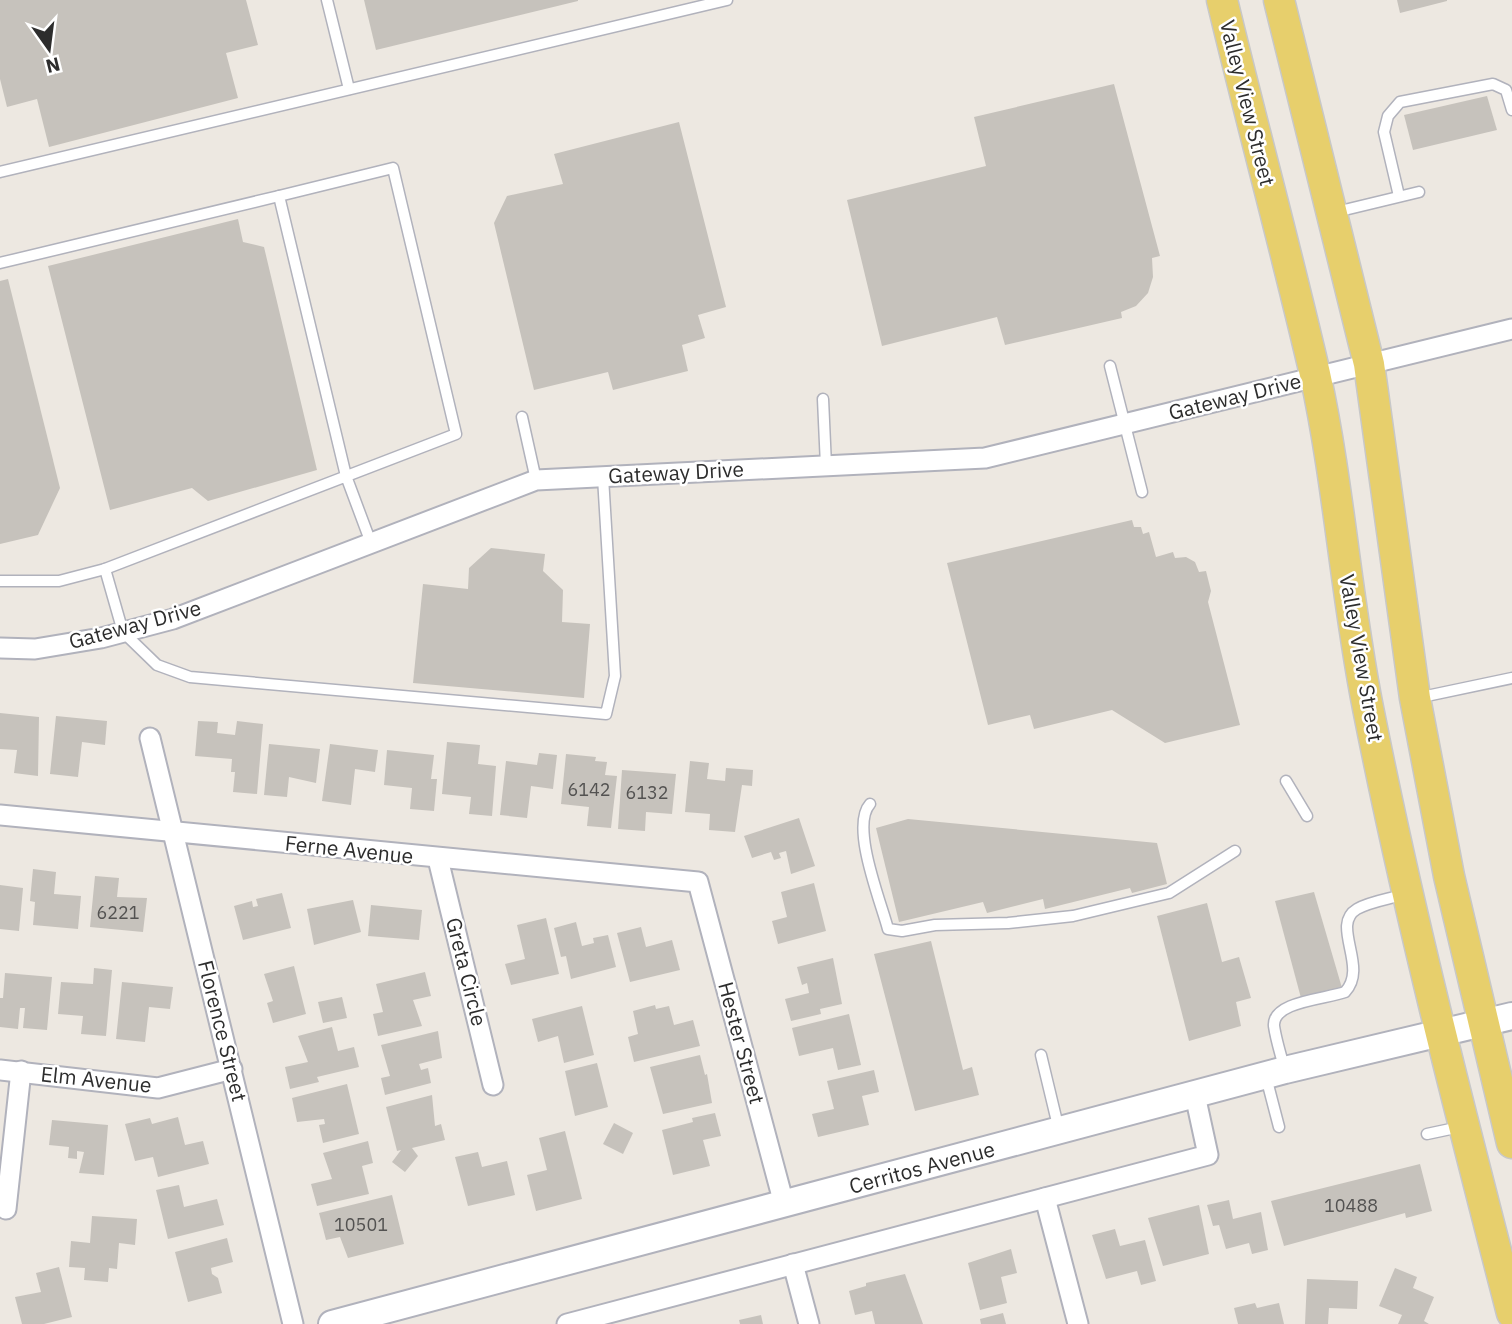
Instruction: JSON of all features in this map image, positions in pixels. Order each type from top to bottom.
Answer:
[{"type":"main road","name":"Valley View Street","points":[[1222,0],[1315,377],[1367,705],[1426,977],[1443,1033],[1463,1127],[1512,1313]]},
{"type":"main road","points":[[1279,0],[1369,364],[1415,698],[1449,876],[1512,1143]]},
{"type":"main road","name":"Cerritos Avenue","points":[[332,1324],[1275,1073],[1512,1016]]},
{"type":"street","name":"Gateway Drive","points":[[0,648],[35,649],[173,619],[536,480],[985,458],[1512,330]]},
{"type":"street","name":"Florence Street","points":[[150,738],[293,1324]]},
{"type":"street","name":"Ferne Avenue","points":[[0,815],[438,859],[698,881]]},
{"type":"street","name":"Greta Circle","points":[[438,859],[493,1085]]},
{"type":"street","name":"Hester Street","points":[[698,881],[784,1204]]},
{"type":"street","name":"Elm Avenue","points":[[0,1070],[158,1088],[232,1069]]},
{"type":"street","points":[[6,1209],[21,1071]]},
{"type":"street","points":[[567,1324],[1208,1155],[1195,1095]]},
{"type":"street","points":[[1045,1198],[1078,1324]]},
{"type":"street","points":[[793,1264],[809,1324]]},
{"type":"lane","points":[[327,0],[349,89]]},
{"type":"lane","points":[[0,172],[727,0]]},
{"type":"lane","points":[[1399,196],[1384,132],[1388,116],[1400,102],[1493,84],[1506,90],[1512,110]]},
{"type":"lane","points":[[0,263],[393,168],[456,434],[105,569],[59,581],[0,581]]},
{"type":"lane","points":[[1332,213],[1419,192]]},
{"type":"lane","points":[[279,196],[346,476],[371,543]]},
{"type":"lane","points":[[1110,366],[1142,492]]},
{"type":"lane","points":[[823,400],[826,466]]},
{"type":"lane","points":[[522,417],[536,480]]},
{"type":"lane","points":[[105,569],[123,632],[157,665],[190,677],[606,714],[615,676],[603,477]]},
{"type":"lane","points":[[1415,698],[1512,678]]},
{"type":"lane","points":[[1286,781],[1307,816]]},
{"type":"lane","points":[[870,804],[865,809],[862,835],[888,929],[901,931],[935,925],[1008,923],[1073,916],[1169,893],[1235,851]]},
{"type":"lane","points":[[1279,1127],[1275,1073],[1276,1015],[1284,1008],[1345,992],[1354,972],[1345,923],[1350,914],[1363,906],[1408,894]]},
{"type":"lane","points":[[1041,1055],[1059,1130]]},
{"type":"lane","points":[[1427,1134],[1463,1127]]},
{"type":"building","points":[[0,0],[246,0],[258,45],[226,53],[238,98],[49,147],[37,99],[7,107],[0,79]]},
{"type":"building","points":[[364,0],[578,0],[578,1],[376,50]]},
{"type":"building","points":[[1397,0],[1447,0],[1447,1],[1400,13]]},
{"type":"building","points":[[1114,84],[1160,256],[1152,258],[1153,277],[1148,293],[1136,306],[1121,312],[1122,318],[1005,345],[997,317],[882,346],[847,200],[986,166],[974,117]]},
{"type":"building","points":[[1487,96],[1497,130],[1413,150],[1404,115]]},
{"type":"building","points":[[679,122],[726,307],[698,315],[705,338],[682,345],[688,371],[613,390],[608,372],[534,390],[494,223],[507,196],[563,184],[554,154]]},
{"type":"building","points":[[238,219],[243,242],[264,247],[317,470],[208,501],[192,488],[110,510],[48,266]]},
{"type":"building","points":[[8,279],[60,488],[38,535],[0,544],[0,281]]},
{"type":"building","points":[[1132,520],[1134,527],[1141,527],[1143,534],[1149,532],[1156,557],[1173,552],[1175,558],[1186,557],[1195,562],[1199,572],[1206,571],[1211,591],[1208,602],[1240,725],[1165,743],[1112,710],[1034,729],[1030,715],[988,725],[947,563]]},
{"type":"building","points":[[491,548],[545,554],[543,571],[563,590],[562,622],[590,624],[584,698],[413,683],[423,584],[468,589],[469,568]]},
{"type":"building","points":[[0,713],[39,717],[38,776],[14,773],[17,750],[0,749]]},
{"type":"building","points":[[56,716],[107,721],[105,745],[82,742],[78,777],[50,774]]},
{"type":"building","points":[[198,721],[218,722],[217,733],[235,735],[237,721],[263,724],[257,794],[233,792],[235,772],[231,772],[232,759],[195,756]]},
{"type":"building","points":[[447,742],[480,745],[478,764],[496,766],[492,816],[469,814],[471,797],[442,794]]},
{"type":"building","points":[[269,744],[320,749],[316,783],[289,777],[287,797],[264,795]]},
{"type":"building","points":[[330,744],[378,750],[375,772],[355,769],[351,805],[322,801]]},
{"type":"building","points":[[387,750],[434,755],[431,779],[437,779],[434,811],[410,809],[412,788],[384,785]]},
{"type":"building","points":[[539,753],[557,755],[553,789],[531,786],[527,818],[500,815],[506,761],[537,765]]},
{"type":"building","points":[[566,754],[596,757],[595,761],[607,762],[605,775],[617,776],[611,828],[587,826],[589,807],[561,804]]},
{"type":"building","points":[[690,761],[709,763],[707,779],[725,781],[726,768],[753,770],[752,786],[742,785],[735,832],[709,830],[710,814],[685,812]]},
{"type":"building","points":[[622,770],[676,774],[672,814],[646,812],[645,831],[618,829]]},
{"type":"building","points":[[799,818],[815,866],[791,874],[786,851],[779,853],[781,858],[774,860],[771,852],[752,858],[744,836]]},
{"type":"building","points":[[908,819],[1157,843],[1167,884],[1132,893],[1130,888],[1045,909],[1043,899],[987,913],[983,902],[899,922],[876,828]]},
{"type":"building","points":[[33,869],[56,872],[54,894],[81,896],[78,929],[33,925],[35,902],[30,901]]},
{"type":"building","points":[[95,876],[119,878],[117,897],[147,898],[143,932],[90,927]]},
{"type":"building","points":[[814,883],[826,931],[778,944],[772,921],[787,917],[781,892]]},
{"type":"building","points":[[0,885],[23,888],[19,931],[0,929]]},
{"type":"building","points":[[1314,892],[1342,988],[1301,998],[1275,901]]},
{"type":"building","points":[[282,893],[291,928],[243,940],[234,906],[252,901],[253,907],[258,906],[256,899]]},
{"type":"building","points":[[353,900],[361,932],[314,945],[307,909]]},
{"type":"building","points":[[1207,903],[1222,962],[1239,957],[1251,998],[1236,1002],[1241,1026],[1189,1041],[1157,916]]},
{"type":"building","points":[[371,905],[422,910],[419,940],[368,936]]},
{"type":"building","points":[[546,918],[559,974],[511,985],[505,964],[525,959],[517,925]]},
{"type":"building","points":[[576,922],[582,946],[594,943],[593,938],[608,935],[616,967],[571,979],[566,956],[561,957],[554,928]]},
{"type":"building","points":[[641,927],[646,947],[672,940],[680,970],[630,982],[617,933]]},
{"type":"building","points":[[931,941],[963,1070],[972,1067],[979,1095],[915,1111],[874,954]]},
{"type":"building","points":[[833,958],[842,1004],[820,1009],[821,1014],[791,1021],[785,999],[809,993],[807,983],[802,985],[797,967]]},
{"type":"building","points":[[294,966],[306,1014],[273,1023],[267,1003],[273,1001],[264,974]]},
{"type":"building","points":[[94,968],[112,970],[106,1036],[81,1034],[83,1016],[58,1014],[61,982],[93,984]]},
{"type":"building","points":[[425,972],[431,996],[413,1000],[422,1026],[378,1036],[373,1014],[383,1012],[376,984]]},
{"type":"building","points":[[5,973],[52,977],[47,1030],[23,1028],[25,1008],[20,1008],[18,1029],[0,1027],[0,998],[3,998]]},
{"type":"building","points":[[122,982],[173,987],[170,1009],[149,1007],[145,1042],[116,1039]]},
{"type":"building","points":[[342,997],[347,1018],[323,1023],[318,1002]]},
{"type":"building","points":[[655,1005],[656,1009],[669,1006],[674,1025],[693,1020],[700,1046],[634,1062],[628,1037],[638,1034],[633,1011]]},
{"type":"building","points":[[582,1006],[594,1055],[564,1063],[558,1036],[538,1042],[532,1019]]},
{"type":"building","points":[[849,1014],[861,1065],[838,1070],[833,1048],[799,1056],[792,1028]]},
{"type":"building","points":[[332,1027],[338,1051],[354,1047],[359,1067],[317,1077],[319,1082],[290,1089],[285,1067],[308,1062],[298,1036]]},
{"type":"building","points":[[438,1031],[442,1058],[419,1064],[421,1070],[428,1068],[431,1083],[385,1095],[381,1078],[390,1076],[381,1045]]},
{"type":"building","points":[[700,1055],[705,1075],[707,1074],[712,1103],[663,1114],[650,1067]]},
{"type":"building","points":[[597,1063],[608,1107],[575,1116],[565,1071]]},
{"type":"building","points":[[874,1070],[879,1092],[862,1096],[869,1125],[818,1137],[812,1114],[834,1109],[827,1081]]},
{"type":"building","points":[[347,1084],[359,1134],[323,1143],[319,1125],[325,1124],[324,1119],[297,1122],[292,1098]]},
{"type":"building","points":[[432,1095],[435,1126],[441,1124],[445,1140],[412,1148],[418,1156],[405,1172],[392,1162],[401,1150],[397,1151],[386,1107]]},
{"type":"building","points":[[715,1113],[721,1136],[703,1140],[710,1166],[673,1175],[662,1130],[693,1122],[692,1118]]},
{"type":"building","points":[[178,1117],[185,1145],[203,1141],[209,1164],[158,1177],[153,1157],[135,1161],[125,1124],[150,1118],[152,1124]]},
{"type":"building","points":[[52,1120],[108,1125],[104,1175],[79,1173],[84,1152],[77,1151],[77,1159],[68,1158],[69,1147],[49,1145]]},
{"type":"building","points":[[614,1123],[633,1133],[623,1154],[603,1144]]},
{"type":"building","points":[[565,1131],[582,1199],[536,1211],[527,1175],[547,1170],[539,1138]]},
{"type":"building","points":[[368,1141],[373,1163],[362,1166],[369,1194],[317,1206],[311,1184],[332,1179],[323,1153]]},
{"type":"building","points":[[478,1152],[482,1167],[507,1161],[515,1195],[468,1206],[455,1157]]},
{"type":"building","points":[[1420,1164],[1432,1211],[1406,1218],[1405,1213],[1284,1246],[1271,1201]]},
{"type":"building","points":[[179,1185],[184,1207],[217,1199],[224,1225],[168,1239],[156,1190]]},
{"type":"building","points":[[392,1195],[404,1244],[348,1258],[340,1237],[326,1240],[319,1213]]},
{"type":"building","points":[[1229,1200],[1233,1219],[1261,1212],[1268,1250],[1252,1254],[1249,1243],[1226,1249],[1219,1225],[1213,1226],[1207,1205]]},
{"type":"building","points":[[1199,1205],[1209,1254],[1163,1266],[1148,1218]]},
{"type":"building","points":[[92,1216],[137,1219],[135,1245],[119,1243],[117,1269],[109,1268],[108,1282],[84,1280],[85,1268],[69,1267],[71,1241],[90,1243]]},
{"type":"building","points":[[1115,1229],[1120,1246],[1145,1240],[1156,1281],[1141,1285],[1137,1271],[1106,1279],[1092,1235]]},
{"type":"building","points":[[227,1238],[233,1262],[211,1268],[212,1274],[218,1278],[222,1293],[188,1302],[175,1252]]},
{"type":"building","points":[[1011,1249],[1017,1273],[1001,1277],[1007,1303],[980,1310],[968,1263]]},
{"type":"building","points":[[59,1267],[72,1317],[44,1324],[22,1324],[15,1297],[41,1292],[36,1273]]},
{"type":"building","points":[[1395,1268],[1417,1277],[1413,1288],[1434,1297],[1424,1321],[1429,1324],[1398,1324],[1402,1315],[1379,1306]]},
{"type":"building","points":[[905,1274],[923,1324],[875,1324],[872,1311],[855,1315],[849,1291],[866,1286],[866,1283]]},
{"type":"building","points":[[1307,1279],[1358,1281],[1357,1309],[1329,1308],[1328,1324],[1305,1324]]},
{"type":"building","points":[[1255,1303],[1257,1308],[1279,1303],[1284,1324],[1238,1324],[1234,1308]]},
{"type":"building","points":[[1003,1313],[1006,1324],[981,1324],[980,1319]]},
{"type":"building","points":[[761,1315],[763,1324],[740,1324],[739,1320]]}]
